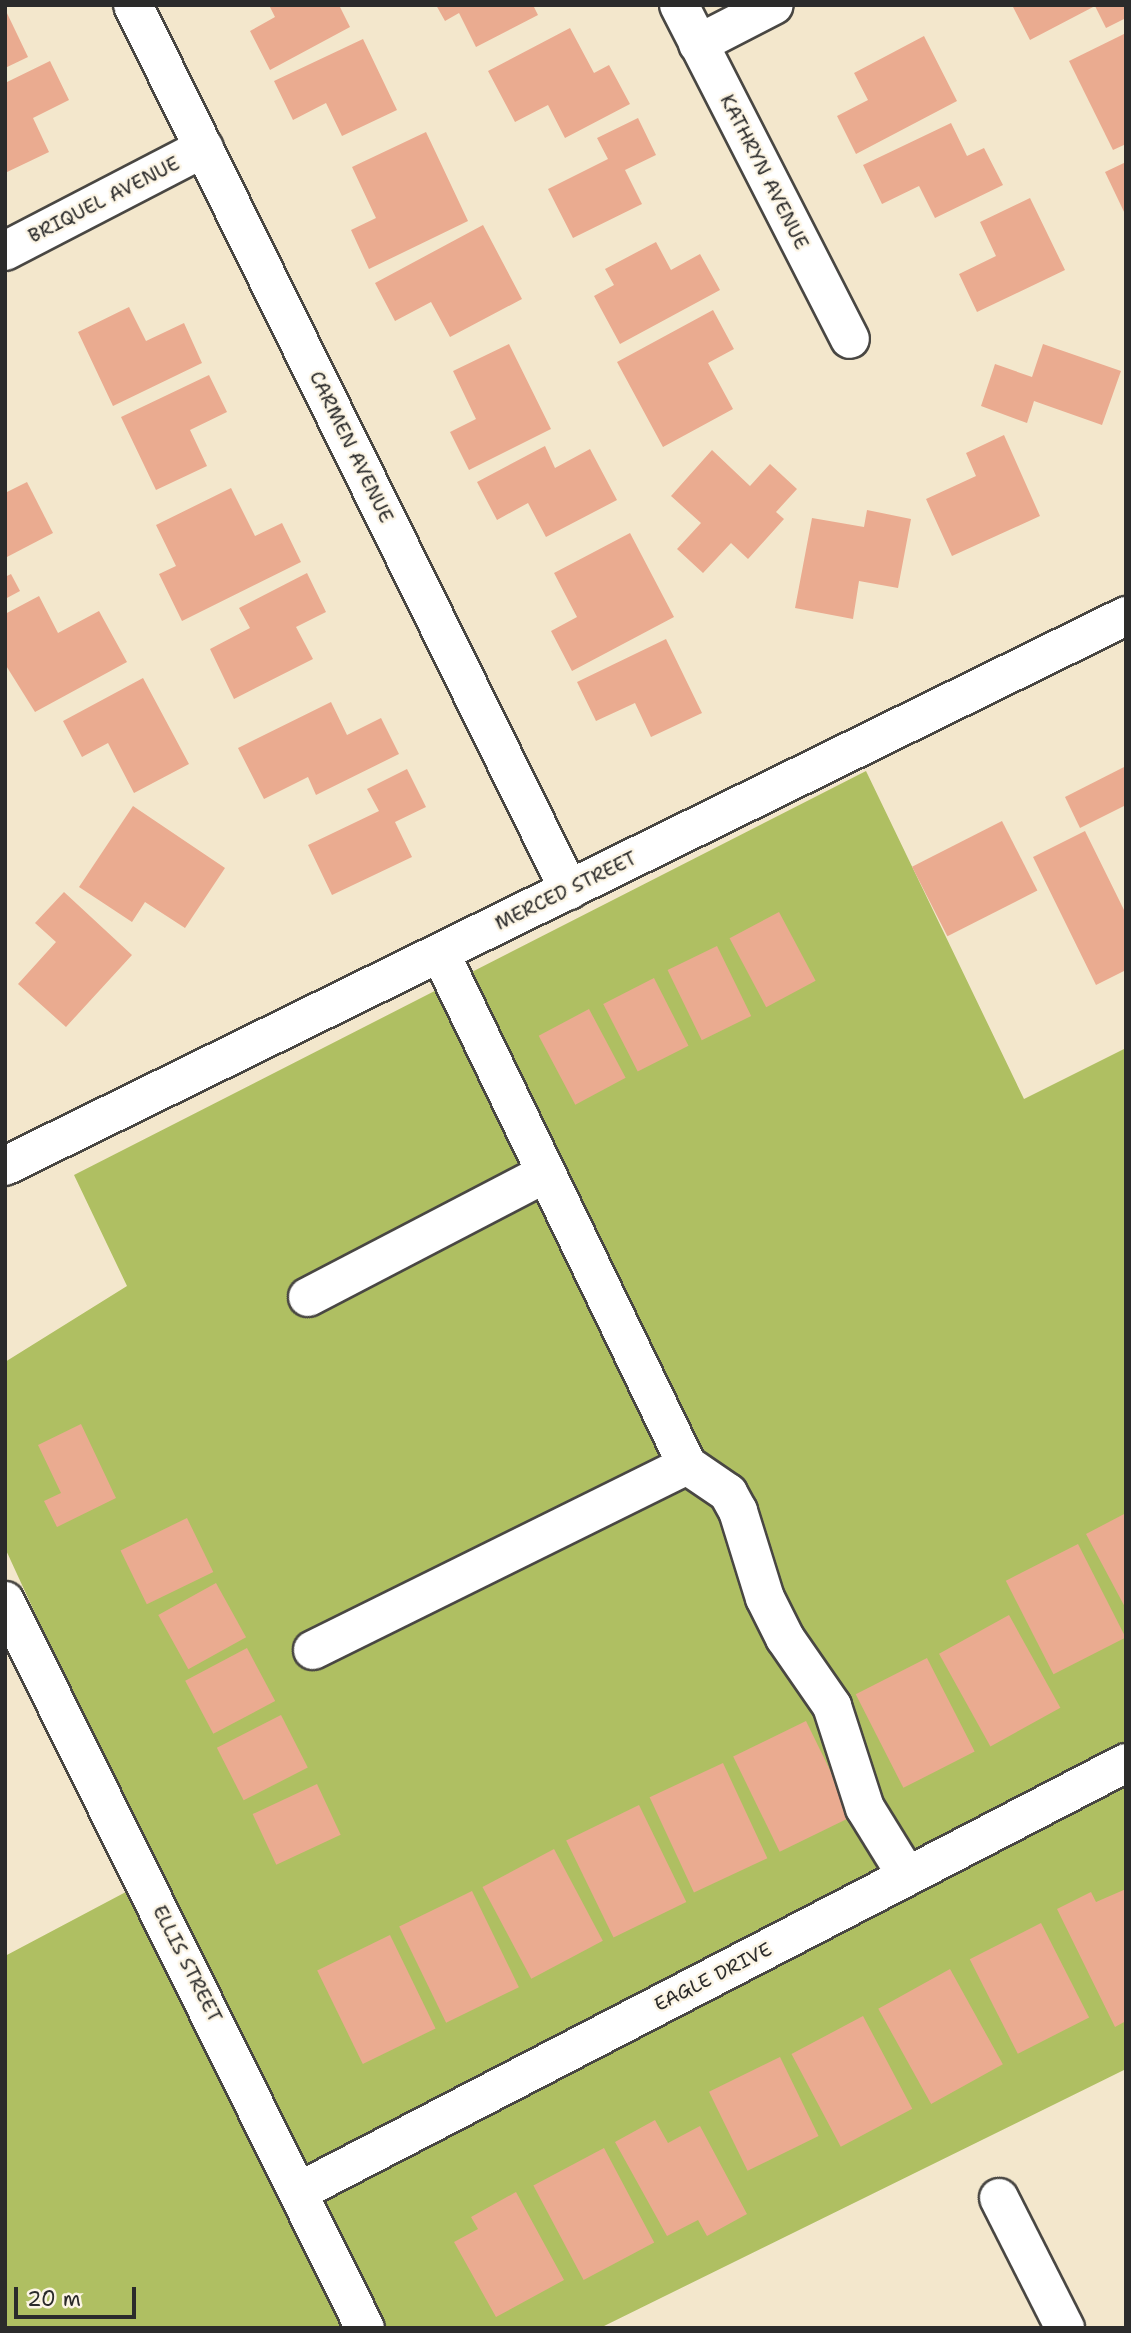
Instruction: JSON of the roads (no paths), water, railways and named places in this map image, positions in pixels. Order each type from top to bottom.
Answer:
[{"type":"street","name":"CARMEN AVENUE","points":[[133,5],[569,890]]},
{"type":"street","name":"KATHRYN AVENUE","points":[[679,5],[850,339]]},
{"type":"street","points":[[698,44],[774,5]]},
{"type":"street","name":"BRIQUEL AVENUE","points":[[5,251],[204,148]]},
{"type":"street","name":"MERCED STREET","points":[[5,1166],[1126,616]]},
{"type":"street","points":[[440,953],[544,1174],[687,1465],[728,1493],[738,1511],[765,1598],[785,1638],[832,1706],[865,1808],[907,1876]]},
{"type":"street","points":[[307,1297],[544,1174]]},
{"type":"street","points":[[313,1650],[687,1465]]},
{"type":"street","name":"ELLIS STREET","points":[[5,1601],[300,2191],[365,2328]]},
{"type":"street","name":"EAGLE DRIVE","points":[[300,2191],[1126,1763]]},
{"type":"street","points":[[999,2198],[1065,2328]]}]
